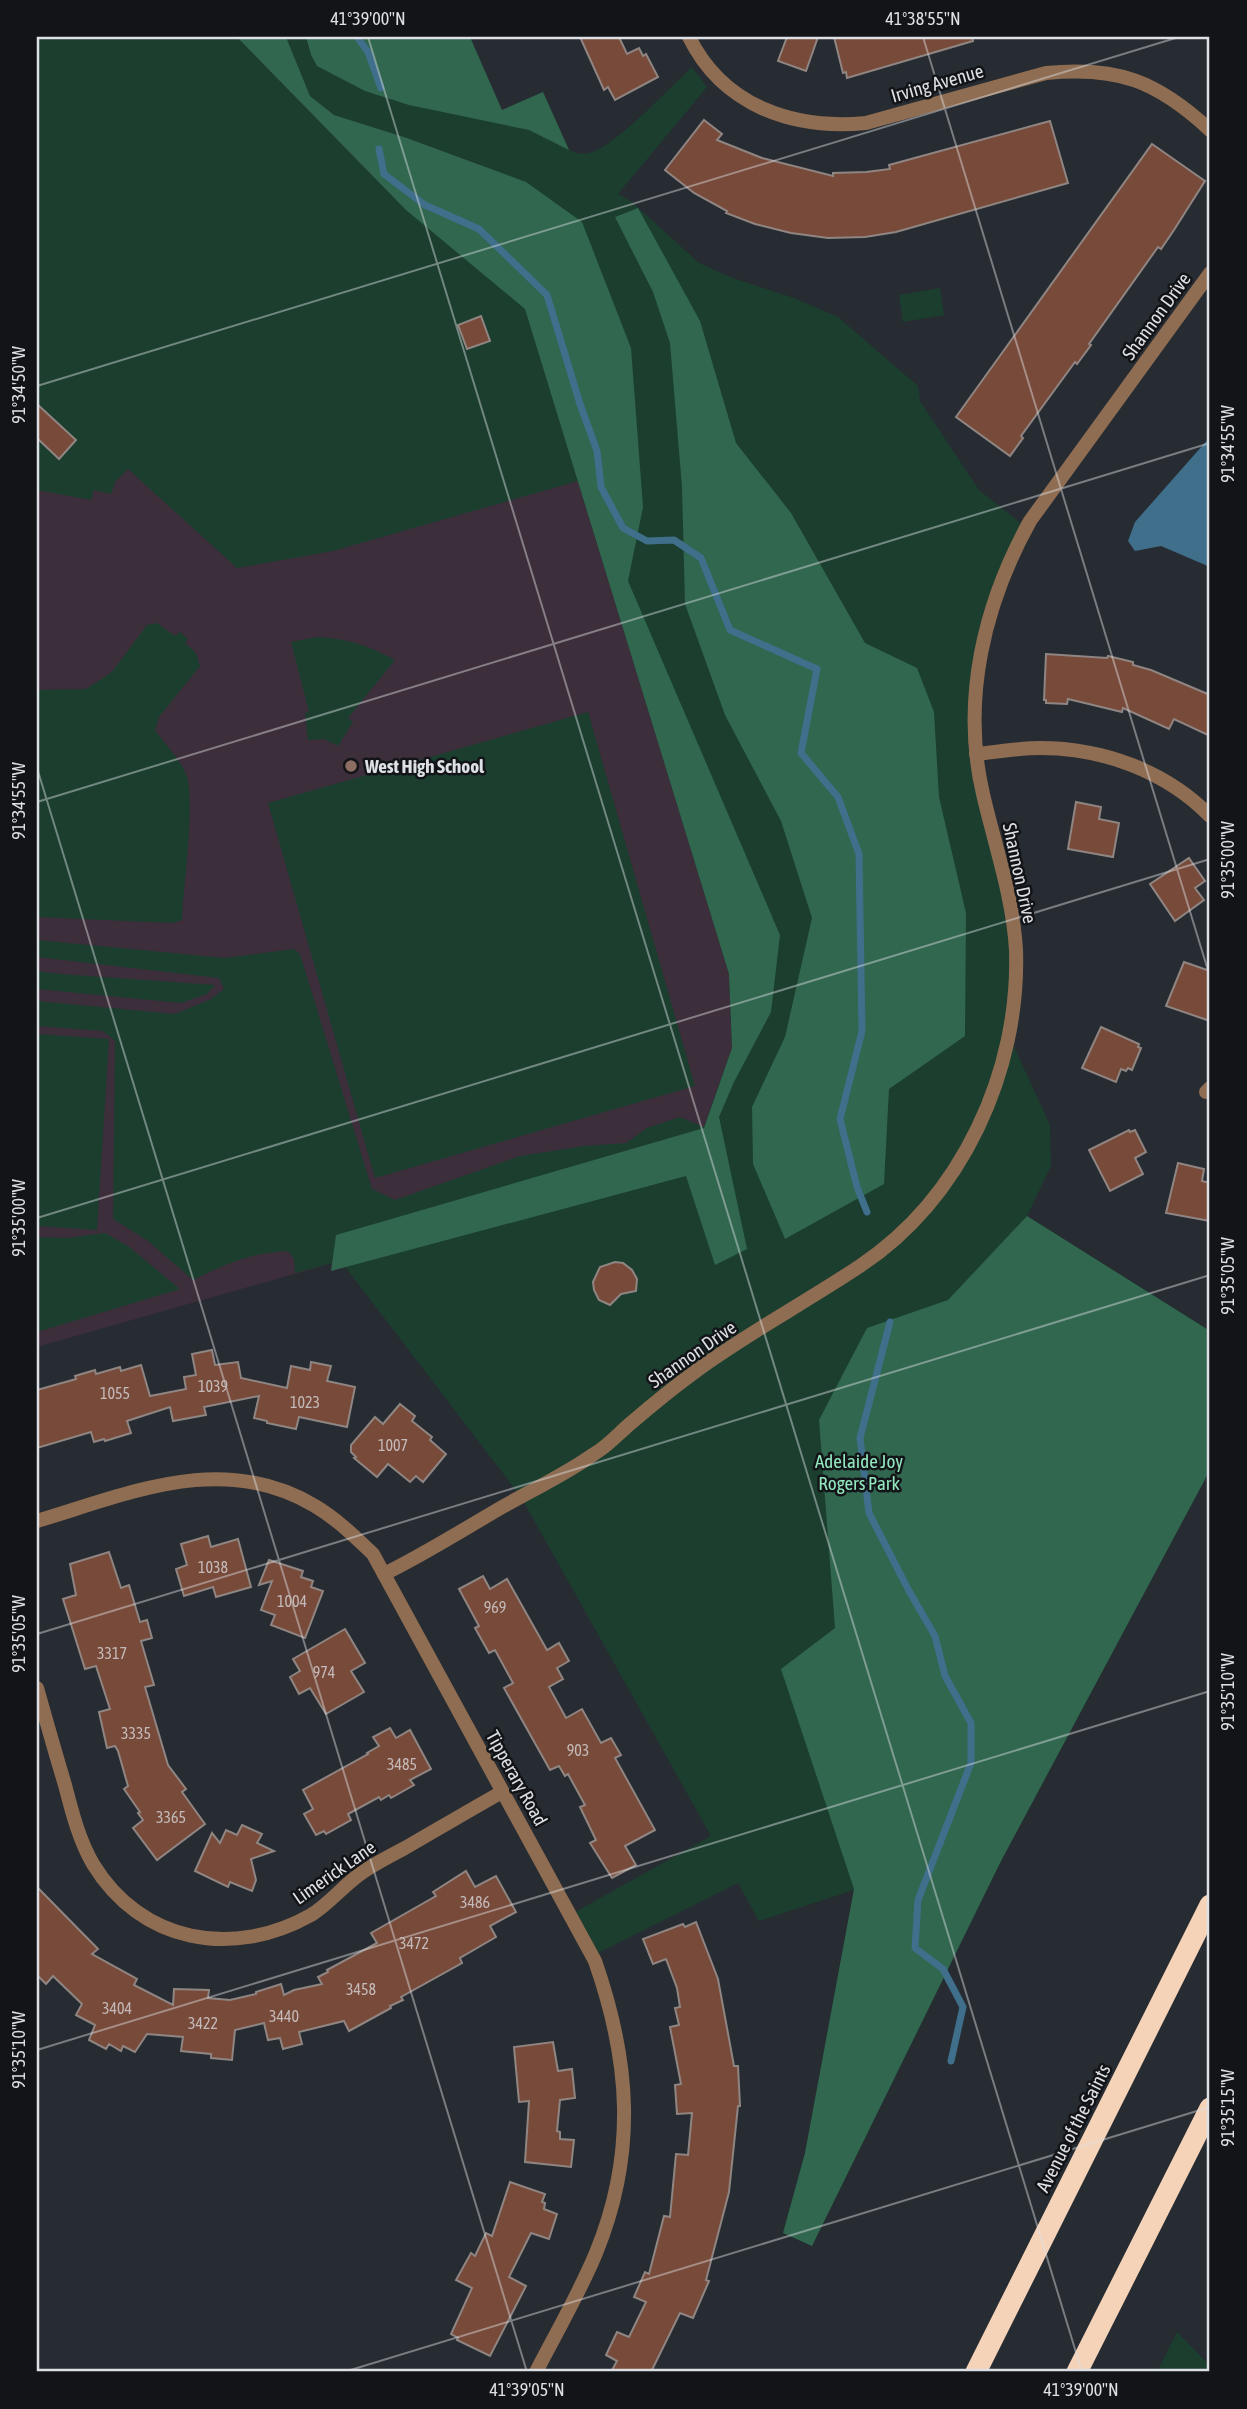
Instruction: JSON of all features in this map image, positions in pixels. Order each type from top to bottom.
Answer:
[{"type":"highway","name":"Avenue of the Saints","points":[[976,2372],[1210,1905]]},
{"type":"highway","points":[[1077,2372],[1210,2108]]},
{"type":"street","name":"Irving Avenue","points":[[689,37],[715,74],[749,102],[775,115],[808,124],[837,126],[866,123],[1046,73],[1075,70],[1105,72],[1161,91],[1185,107],[1210,130]]},
{"type":"street","name":"Shannon Drive","points":[[384,1574],[596,1453],[697,1370],[861,1265],[901,1233],[935,1196],[964,1154],[982,1121],[996,1085],[1009,1036],[1016,986],[1016,948],[1010,897],[982,790],[976,754],[974,706],[979,659],[989,612],[1006,566],[1030,521],[1210,273]]},
{"type":"street","points":[[976,754],[1038,748],[1071,749],[1102,755],[1140,768],[1164,780],[1210,816]]},
{"type":"street","name":"Tipperary Road","points":[[37,1521],[167,1484],[236,1478],[286,1491],[315,1506],[350,1532],[373,1554],[594,1961],[608,1998],[620,2049],[625,2101],[622,2153],[609,2217],[596,2254],[536,2372]]},
{"type":"street","name":"Limerick Lane","points":[[37,1688],[79,1834],[93,1863],[110,1888],[142,1914],[171,1931],[198,1939],[230,1941],[277,1931],[311,1914],[333,1899],[359,1875],[502,1792]]},
{"type":"shaded area","name":"West High School","points":[[37,37],[237,37],[525,309],[729,974],[732,1048],[694,1155],[333,1263],[37,1347]]},
{"type":"green space","name":"Adelaide Joy Rogers Park","points":[[37,37],[237,37],[406,210],[481,165],[334,115],[310,96],[286,37],[306,37],[313,59],[332,73],[503,110],[543,92],[569,150],[582,154],[601,148],[614,139],[692,67],[707,87],[618,194],[632,202],[699,263],[838,317],[918,386],[920,401],[979,490],[1027,528],[989,612],[976,754],[1010,897],[1009,1036],[1050,1125],[1051,1166],[1027,1216],[1210,1331],[1210,1470],[1001,1861],[812,2246],[783,2233],[805,2153],[854,1890],[759,1921],[738,1883],[592,1956],[570,1915],[711,1836],[521,1497],[340,1260],[336,1235],[333,1263],[295,1273],[294,1259],[288,1251],[274,1252],[239,1260],[193,1280],[148,1241],[113,1219],[115,1041],[103,1031],[37,1026],[37,1001],[175,1014],[211,999],[224,989],[219,978],[37,957],[37,940],[225,958],[294,949],[300,954],[372,1189],[395,1200],[520,1156],[584,1146],[626,1143],[647,1128],[680,1117],[704,1127],[732,1048],[729,974],[578,481],[333,551],[237,568],[128,469],[115,482],[111,494],[94,490],[91,500],[37,490]]},
{"type":"green space","points":[[237,37],[286,37],[310,96],[334,115],[407,138],[526,182],[582,222],[631,348],[643,507],[628,581],[780,935],[771,1012],[719,1117],[747,1249],[715,1265],[686,1176],[331,1271],[336,1235],[704,1128],[732,1048],[729,974],[525,309],[406,210]]},
{"type":"green space","points":[[306,37],[470,37],[502,110],[543,92],[569,150],[529,130],[409,105],[365,91],[317,66]]},
{"type":"green space","points":[[638,208],[700,321],[736,443],[791,513],[865,643],[917,668],[934,712],[939,797],[966,913],[965,1036],[889,1089],[884,1184],[785,1239],[753,1164],[752,1107],[785,1037],[812,918],[781,821],[725,715],[685,604],[682,487],[670,343],[653,292],[615,217]]},
{"type":"green space","points":[[940,288],[944,315],[903,322],[899,295]]},
{"type":"green space","points":[[157,623],[175,636],[180,632],[188,639],[185,643],[196,653],[200,666],[159,717],[155,730],[183,768],[189,786],[182,920],[173,923],[37,917],[37,690],[86,689],[112,672],[147,625]]},
{"type":"green space","points":[[317,637],[358,644],[395,660],[348,718],[353,722],[338,746],[324,739],[308,740],[305,713],[309,712],[291,642]]},
{"type":"green space","points":[[588,712],[695,1086],[375,1178],[268,803]]},
{"type":"green space","points":[[37,971],[215,985],[207,994],[181,1003],[37,989]]},
{"type":"green space","points":[[37,1034],[109,1039],[97,1230],[37,1226]]},
{"type":"green space","points":[[1027,1216],[1210,1331],[1210,1470],[1001,1861],[812,2246],[783,2233],[805,2153],[854,1889],[781,1669],[835,1628],[819,1420],[867,1328],[948,1300]]},
{"type":"green space","points":[[105,1233],[128,1246],[180,1289],[37,1332],[37,1237],[67,1238]]},
{"type":"green space","points":[[1177,2332],[1210,2366],[1210,2372],[1157,2372]]},
{"type":"water","points":[[1210,437],[1210,567],[1161,546],[1135,551],[1128,541],[1135,522]]},
{"type":"building","points":[[580,37],[619,37],[627,54],[639,48],[643,56],[646,54],[658,77],[615,100],[608,87],[604,90]]},
{"type":"building","points":[[787,37],[818,37],[806,71],[778,61]]},
{"type":"building","points":[[834,37],[972,37],[973,41],[847,78],[846,72],[843,73]]},
{"type":"building","points":[[704,120],[722,134],[717,140],[762,158],[833,176],[833,173],[890,169],[889,165],[1050,121],[1068,183],[896,232],[865,237],[828,238],[791,233],[726,213],[727,211],[694,193],[665,170]]},
{"type":"building","points":[[1152,144],[1205,181],[1161,249],[1158,247],[1089,344],[1091,345],[1077,364],[1075,362],[1021,436],[1023,438],[1010,456],[956,417]]},
{"type":"building","points":[[481,316],[490,341],[467,349],[458,325]]},
{"type":"building","points":[[37,404],[76,440],[59,459],[37,438]]},
{"type":"building","points":[[1046,654],[1108,656],[1133,662],[1133,665],[1210,695],[1210,736],[1174,719],[1169,729],[1123,708],[1122,712],[1068,699],[1067,704],[1046,703]]},
{"type":"building","points":[[1076,802],[1101,807],[1099,819],[1119,823],[1113,857],[1068,849]]},
{"type":"building","points":[[1189,858],[1205,881],[1195,888],[1204,900],[1175,921],[1150,884]]},
{"type":"building","points":[[1184,962],[1210,971],[1210,1021],[1166,1006]]},
{"type":"building","points":[[1101,1027],[1139,1044],[1138,1047],[1141,1048],[1132,1070],[1121,1069],[1116,1082],[1082,1068]]},
{"type":"building","points":[[1129,1130],[1135,1130],[1146,1152],[1135,1158],[1143,1174],[1110,1191],[1089,1150]]},
{"type":"building","points":[[1178,1163],[1204,1169],[1202,1181],[1210,1183],[1210,1221],[1166,1213]]},
{"type":"building","points":[[615,1262],[623,1263],[632,1270],[637,1279],[636,1291],[621,1294],[610,1305],[599,1300],[593,1282],[600,1267]]},
{"type":"building","points":[[212,1350],[215,1365],[238,1362],[241,1378],[287,1388],[291,1366],[310,1370],[311,1362],[331,1366],[327,1381],[355,1387],[347,1427],[299,1417],[296,1429],[267,1423],[254,1418],[259,1396],[204,1407],[206,1415],[173,1421],[170,1407],[127,1421],[131,1433],[94,1442],[91,1432],[37,1448],[37,1390],[76,1379],[75,1376],[95,1370],[96,1374],[120,1367],[121,1371],[141,1365],[150,1396],[186,1389],[184,1377],[196,1375],[192,1354]]},
{"type":"building","points":[[400,1404],[415,1416],[412,1421],[432,1437],[430,1440],[446,1454],[423,1482],[416,1476],[410,1482],[388,1464],[377,1477],[354,1458],[356,1457],[351,1452],[351,1445],[375,1417],[383,1424]]},
{"type":"building","points":[[208,1536],[211,1547],[238,1539],[251,1587],[216,1597],[213,1587],[184,1596],[176,1569],[187,1565],[181,1544]]},
{"type":"building","points":[[109,1552],[121,1588],[129,1585],[140,1622],[147,1620],[152,1638],[141,1641],[154,1685],[145,1687],[168,1765],[186,1789],[182,1792],[205,1824],[157,1860],[133,1828],[143,1820],[124,1789],[128,1786],[118,1751],[115,1746],[107,1748],[99,1712],[110,1709],[96,1666],[85,1669],[63,1599],[76,1595],[70,1564]]},
{"type":"building","points":[[269,1560],[303,1571],[301,1577],[313,1581],[311,1587],[323,1591],[305,1638],[271,1625],[275,1615],[261,1610],[272,1581],[259,1585]]},
{"type":"building","points":[[483,1576],[490,1589],[507,1579],[547,1650],[559,1643],[569,1661],[557,1668],[563,1679],[549,1687],[566,1718],[582,1709],[601,1743],[611,1738],[621,1755],[615,1758],[655,1830],[625,1846],[636,1865],[612,1878],[590,1843],[596,1840],[580,1807],[585,1805],[568,1774],[565,1776],[559,1766],[550,1770],[504,1688],[513,1683],[495,1650],[489,1653],[475,1628],[479,1626],[459,1589]]},
{"type":"building","points":[[345,1629],[365,1663],[351,1671],[364,1692],[326,1714],[310,1688],[299,1694],[290,1677],[300,1671],[293,1659]]},
{"type":"building","points":[[390,1728],[396,1738],[410,1730],[431,1769],[410,1780],[414,1785],[391,1798],[389,1795],[381,1800],[379,1797],[348,1814],[351,1820],[326,1834],[324,1831],[316,1835],[304,1814],[313,1809],[303,1790],[368,1754],[379,1746],[373,1737]]},
{"type":"building","points":[[242,1825],[262,1834],[257,1843],[274,1851],[251,1859],[256,1880],[252,1891],[230,1882],[228,1887],[195,1871],[212,1833],[220,1843],[226,1830],[237,1835]]},
{"type":"building","points":[[466,1871],[475,1887],[496,1876],[516,1912],[490,1926],[496,1937],[460,1958],[462,1963],[401,1997],[403,2000],[390,2006],[391,2008],[349,2031],[344,2021],[299,2032],[302,2044],[283,2049],[280,2038],[268,2040],[264,2023],[235,2030],[232,2060],[211,2058],[211,2054],[181,2051],[183,2037],[147,2034],[135,2052],[123,2046],[121,2051],[109,2044],[106,2049],[89,2040],[95,2025],[76,2015],[82,2004],[53,1976],[46,1984],[37,1975],[37,1887],[98,1949],[92,1954],[137,1979],[134,1985],[173,2005],[174,1989],[209,1990],[208,1998],[230,2000],[281,1984],[284,1995],[322,1984],[318,1977],[328,1972],[327,1970],[377,1943],[371,1933],[436,1896],[433,1892]]},
{"type":"building","points":[[696,1922],[718,1979],[734,2066],[738,2066],[740,2106],[729,2192],[706,2280],[709,2281],[693,2318],[680,2313],[651,2372],[611,2372],[617,2361],[606,2355],[617,2332],[629,2337],[646,2302],[634,2297],[645,2272],[649,2274],[664,2216],[670,2217],[676,2154],[688,2155],[692,2113],[677,2114],[675,2085],[681,2084],[670,2027],[679,2025],[675,2008],[680,2007],[677,1988],[666,1959],[653,1964],[643,1939]]},
{"type":"building","points":[[553,2042],[558,2071],[572,2069],[575,2098],[560,2100],[557,2131],[560,2132],[560,2139],[574,2140],[571,2167],[525,2162],[529,2101],[519,2102],[514,2047]]},
{"type":"building","points":[[510,2182],[545,2194],[542,2202],[545,2203],[544,2209],[557,2214],[549,2239],[531,2233],[509,2277],[526,2286],[490,2356],[457,2340],[458,2338],[451,2334],[472,2288],[456,2280],[471,2253],[475,2256],[486,2233],[492,2236]]},
{"type":"waterway","points":[[357,37],[368,52],[381,88]]},
{"type":"waterway","points":[[379,149],[384,174],[425,205],[479,229],[547,295],[597,451],[601,487],[623,528],[647,541],[674,540],[701,558],[730,630],[817,669],[801,753],[838,797],[859,854],[862,1031],[840,1119],[857,1187],[867,1212]]},
{"type":"waterway","points":[[890,1322],[860,1438],[869,1513],[935,1636],[945,1676],[971,1723],[971,1763],[918,1900],[915,1948],[943,1969],[963,2007],[951,2061]]},
{"type":"place","name":"West High School","points":[[351,766]]}]
